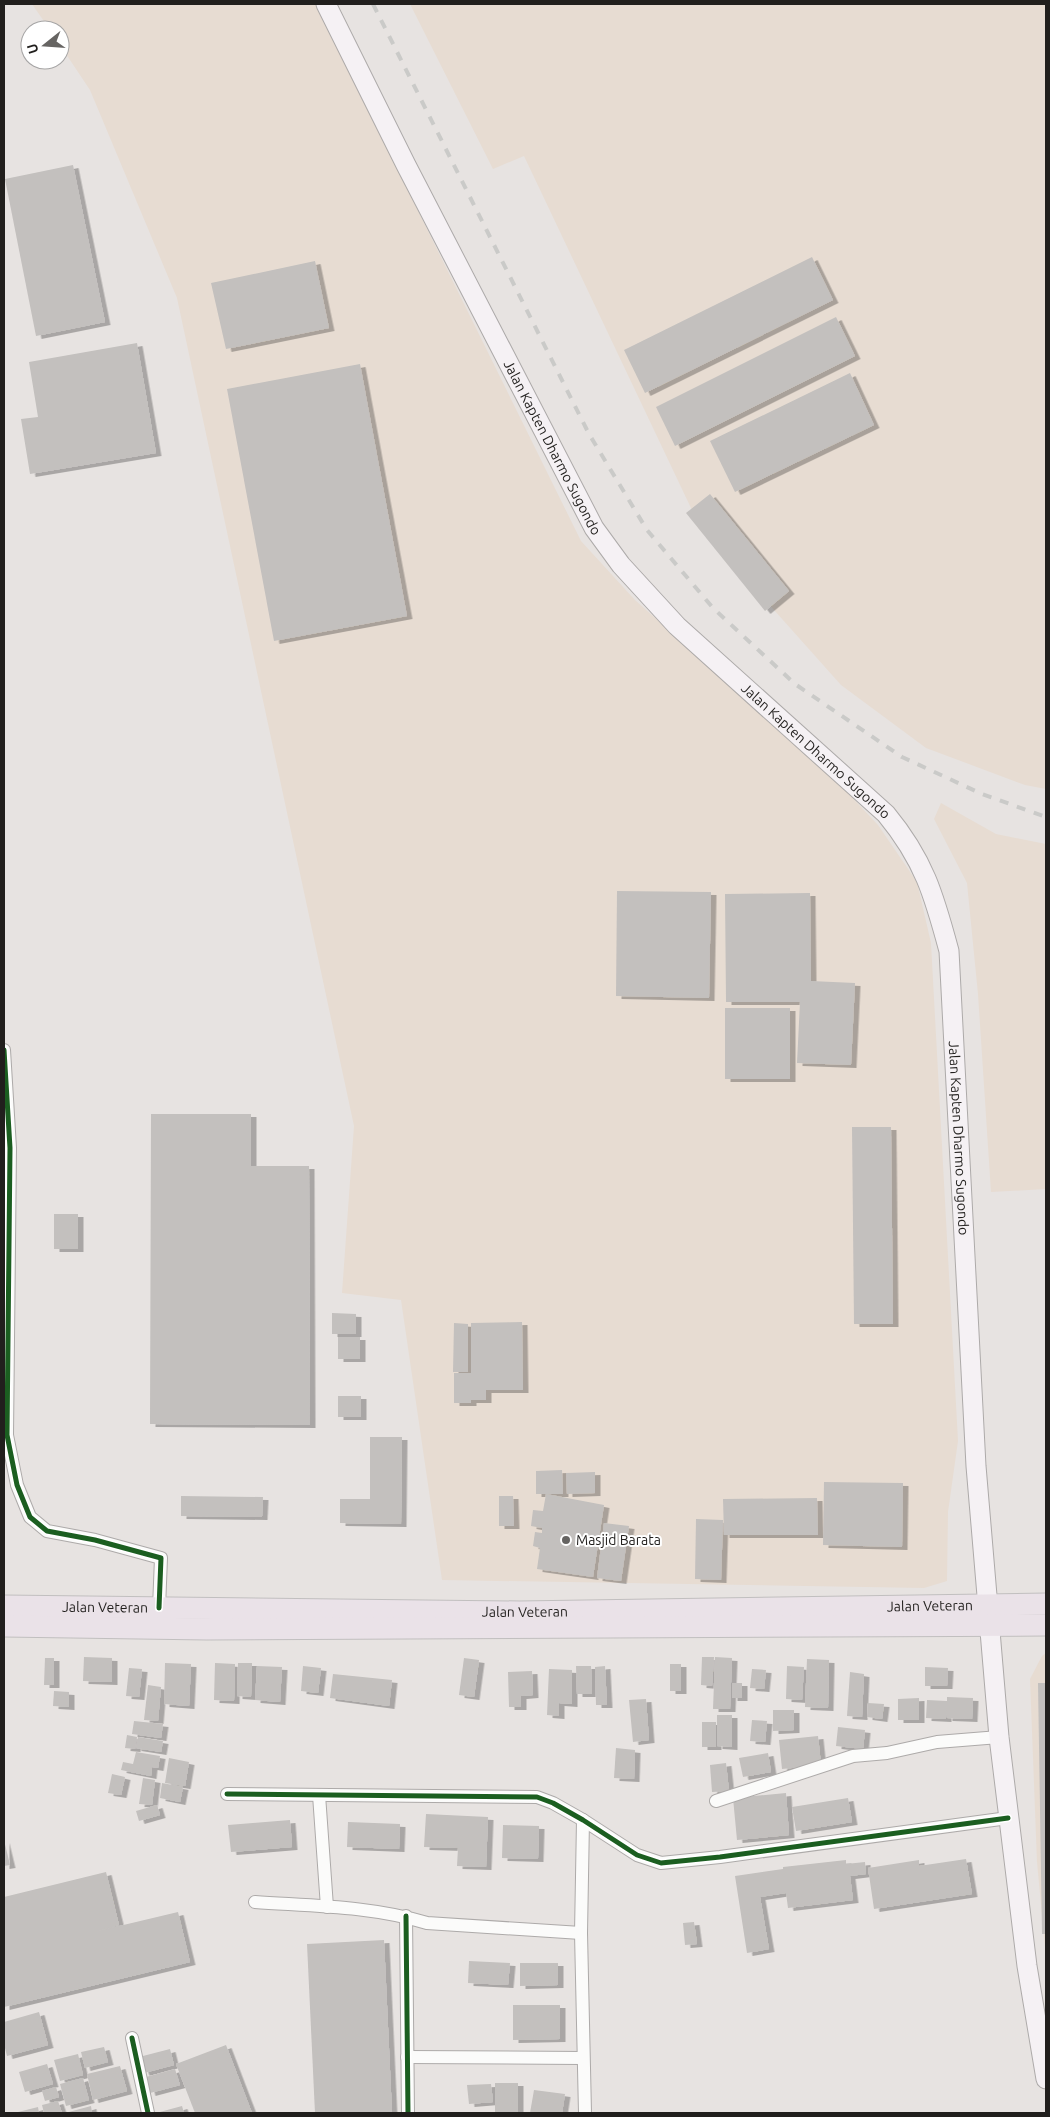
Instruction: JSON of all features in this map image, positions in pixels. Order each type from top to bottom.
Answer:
[{"type":"highway","name":"Jalan Veteran","points":[[4,1626],[227,1629],[989,1616],[1046,1604]]},
{"type":"highway","name":"Jalan Veteran","points":[[4,1606],[989,1616],[1046,1626]]},
{"type":"main road","name":"Jalan Kapten Dharmo Sugondo","points":[[326,4],[411,174],[594,528],[622,565],[677,626],[886,814],[916,855],[935,896],[949,951],[976,1466],[999,1736],[1027,1966],[1046,2079]]},
{"type":"street","points":[[4,1050],[10,1148],[7,1435],[17,1485],[30,1517],[47,1531],[95,1540],[160,1558],[159,1608]]},
{"type":"street","points":[[716,1801],[853,1756],[887,1753],[937,1742],[999,1736]]},
{"type":"street","points":[[227,1794],[537,1797],[553,1803],[583,1820],[637,1855],[661,1863],[720,1858],[1008,1818]]},
{"type":"street","points":[[319,1795],[327,1907]]},
{"type":"street","points":[[583,1820],[581,1933],[584,2113]]},
{"type":"street","points":[[255,1902],[327,1907],[406,1916],[427,1923],[581,1933]]},
{"type":"street","points":[[406,1916],[408,2113]]},
{"type":"street","points":[[132,2038],[148,2113]]},
{"type":"street","points":[[407,2057],[583,2058]]},
{"type":"shaded area","points":[[32,4],[316,4],[581,541],[635,600],[829,773],[878,825],[917,882],[931,943],[958,1441],[948,1512],[947,1581],[924,1588],[442,1580],[401,1300],[342,1293],[354,1126],[177,298],[90,90],[70,60],[70,20],[43,20]]},
{"type":"shaded area","points":[[410,4],[1046,4],[1046,789],[1025,785],[926,748],[841,685],[700,527],[524,156],[493,169]]},
{"type":"shaded area","points":[[941,803],[996,834],[1046,844],[1046,1189],[991,1192],[978,994],[967,883],[934,819]]},
{"type":"shaded area","points":[[1046,1653],[1046,1958],[1037,1862],[1030,1679],[1042,1656]]},
{"type":"building","points":[[73,165],[105,322],[36,336],[5,179]]},
{"type":"building","points":[[812,257],[833,300],[645,393],[624,350]]},
{"type":"building","points":[[315,261],[329,328],[226,349],[211,283]]},
{"type":"building","points":[[836,317],[855,356],[675,446],[656,407]]},
{"type":"building","points":[[137,343],[156,453],[30,474],[21,419],[38,417],[29,362]]},
{"type":"building","points":[[360,364],[407,616],[274,641],[227,389]]},
{"type":"building","points":[[850,373],[874,425],[735,492],[710,441]]},
{"type":"building","points":[[710,494],[789,591],[765,611],[686,513]]},
{"type":"building","points":[[617,891],[711,892],[709,998],[616,996]]},
{"type":"building","points":[[810,893],[811,981],[855,983],[851,1065],[797,1063],[800,1002],[726,1002],[725,894]]},
{"type":"building","points":[[725,1008],[790,1008],[790,1079],[725,1079]]},
{"type":"building","points":[[151,1114],[251,1114],[251,1166],[309,1166],[310,1425],[150,1424]]},
{"type":"building","points":[[852,1127],[891,1127],[893,1324],[854,1324]]},
{"type":"building","points":[[54,1214],[78,1214],[78,1249],[54,1249]]},
{"type":"building","points":[[332,1313],[356,1314],[356,1334],[332,1334]]},
{"type":"building","points":[[522,1322],[523,1390],[486,1390],[486,1400],[471,1400],[471,1403],[454,1403],[454,1373],[471,1373],[471,1323]]},
{"type":"building","points":[[454,1323],[468,1324],[468,1372],[453,1372]]},
{"type":"building","points":[[338,1337],[360,1337],[360,1359],[338,1359]]},
{"type":"building","points":[[338,1396],[361,1396],[361,1417],[338,1417]]},
{"type":"building","points":[[370,1437],[402,1437],[401,1524],[340,1523],[340,1499],[370,1499]]},
{"type":"building","points":[[562,1470],[563,1494],[536,1494],[536,1471]]},
{"type":"building","points":[[595,1472],[595,1493],[567,1494],[566,1473]]},
{"type":"building","points":[[824,1482],[903,1483],[902,1547],[823,1545]]},
{"type":"building","name":"Masjid Barata","points":[[546,1494],[604,1505],[593,1577],[537,1569],[540,1548],[533,1546],[535,1532],[542,1533],[542,1528],[531,1526],[533,1510],[543,1511]]},
{"type":"building","points":[[181,1496],[263,1497],[262,1517],[181,1516]]},
{"type":"building","points":[[499,1496],[513,1496],[514,1526],[499,1526]]},
{"type":"building","points":[[817,1498],[818,1535],[724,1535],[723,1499]]},
{"type":"building","points":[[696,1519],[723,1520],[721,1580],[695,1579]]},
{"type":"building","points":[[604,1523],[629,1526],[621,1581],[597,1578]]},
{"type":"building","points":[[84,1657],[112,1658],[112,1682],[83,1681]]},
{"type":"building","points":[[702,1657],[714,1657],[712,1686],[701,1685]]},
{"type":"building","points":[[715,1657],[732,1658],[730,1709],[713,1709]]},
{"type":"building","points":[[45,1658],[54,1658],[54,1685],[44,1685]]},
{"type":"building","points":[[464,1658],[479,1660],[474,1697],[459,1695]]},
{"type":"building","points":[[807,1659],[829,1660],[828,1708],[805,1707]]},
{"type":"building","points":[[165,1663],[191,1664],[189,1706],[164,1704]]},
{"type":"building","points":[[215,1663],[235,1664],[234,1701],[214,1700]]},
{"type":"building","points":[[238,1663],[252,1663],[251,1697],[237,1696]]},
{"type":"building","points":[[670,1664],[681,1664],[681,1691],[670,1691]]},
{"type":"building","points":[[257,1666],[282,1667],[280,1702],[255,1700]]},
{"type":"building","points":[[303,1666],[321,1668],[318,1693],[301,1691]]},
{"type":"building","points":[[576,1666],[591,1666],[592,1694],[577,1694]]},
{"type":"building","points":[[605,1666],[607,1705],[596,1705],[595,1667]]},
{"type":"building","points":[[787,1666],[804,1667],[802,1700],[786,1699]]},
{"type":"building","points":[[925,1667],[948,1668],[947,1686],[925,1686]]},
{"type":"building","points":[[129,1668],[142,1669],[139,1697],[126,1696]]},
{"type":"building","points":[[549,1669],[572,1670],[572,1704],[559,1703],[559,1716],[547,1715]]},
{"type":"building","points":[[752,1669],[766,1670],[764,1689],[750,1688]]},
{"type":"building","points":[[532,1671],[533,1695],[521,1696],[521,1707],[509,1707],[508,1672]]},
{"type":"building","points":[[850,1672],[864,1674],[862,1717],[847,1716]]},
{"type":"building","points":[[333,1674],[392,1680],[389,1706],[330,1698]]},
{"type":"building","points":[[732,1683],[742,1683],[742,1698],[732,1698]]},
{"type":"building","points":[[1038,1683],[1046,1683],[1046,1934],[1042,1934]]},
{"type":"building","points":[[148,1685],[161,1687],[158,1721],[144,1720]]},
{"type":"building","points":[[54,1691],[69,1692],[69,1707],[53,1706]]},
{"type":"building","points":[[947,1697],[973,1698],[972,1719],[947,1718],[946,1710],[946,1719],[926,1718],[927,1700],[947,1701]]},
{"type":"building","points":[[919,1698],[919,1720],[898,1720],[898,1699]]},
{"type":"building","points":[[646,1699],[649,1740],[633,1742],[629,1700]]},
{"type":"building","points":[[868,1703],[884,1704],[882,1719],[867,1717]]},
{"type":"building","points":[[773,1710],[794,1710],[794,1730],[773,1731]]},
{"type":"building","points":[[717,1715],[732,1715],[732,1747],[717,1746]]},
{"type":"building","points":[[752,1720],[767,1721],[765,1742],[750,1741]]},
{"type":"building","points":[[134,1721],[163,1724],[161,1738],[132,1734]]},
{"type":"building","points":[[702,1722],[716,1722],[716,1747],[702,1747]]},
{"type":"building","points":[[838,1727],[865,1730],[863,1749],[836,1746]]},
{"type":"building","points":[[127,1735],[137,1737],[135,1749],[125,1748]]},
{"type":"building","points":[[818,1736],[821,1765],[782,1769],[779,1740]]},
{"type":"building","points":[[138,1737],[163,1741],[161,1752],[136,1748]]},
{"type":"building","points":[[616,1748],[635,1750],[634,1779],[614,1778]]},
{"type":"building","points":[[136,1752],[160,1756],[158,1768],[152,1767],[151,1776],[121,1770],[123,1762],[133,1764]]},
{"type":"building","points":[[768,1753],[771,1772],[743,1777],[739,1758]]},
{"type":"building","points":[[169,1758],[189,1762],[185,1786],[165,1783]]},
{"type":"building","points":[[726,1763],[729,1791],[712,1792],[710,1765]]},
{"type":"building","points":[[112,1774],[125,1777],[121,1795],[108,1793]]},
{"type":"building","points":[[143,1778],[155,1780],[152,1805],[139,1804]]},
{"type":"building","points":[[162,1783],[183,1787],[180,1802],[160,1798]]},
{"type":"building","points":[[786,1793],[789,1835],[737,1840],[733,1798]]},
{"type":"building","points":[[848,1798],[852,1822],[796,1831],[792,1807]]},
{"type":"building","points":[[157,1805],[160,1815],[139,1821],[136,1811]]},
{"type":"building","points":[[426,1814],[488,1817],[486,1867],[457,1866],[458,1848],[424,1847]]},
{"type":"building","points":[[290,1820],[292,1847],[231,1852],[228,1825]]},
{"type":"building","points":[[348,1822],[400,1824],[399,1849],[347,1847]]},
{"type":"building","points":[[503,1825],[539,1826],[538,1859],[502,1858]]},
{"type":"building","points":[[4,1840],[10,1865],[4,1866]]},
{"type":"building","points":[[966,1859],[972,1894],[874,1909],[868,1868],[919,1860],[919,1866]]},
{"type":"building","points":[[846,1860],[846,1864],[865,1862],[866,1874],[850,1876],[853,1900],[788,1908],[786,1893],[760,1897],[769,1949],[747,1953],[735,1876],[783,1869],[783,1867]]},
{"type":"building","points":[[106,1872],[119,1925],[94,1932],[178,1912],[190,1962],[4,2007],[4,1897]]},
{"type":"building","points":[[694,1922],[697,1944],[685,1945],[683,1923]]},
{"type":"building","points":[[384,1940],[392,2113],[315,2113],[307,1944]]},
{"type":"building","points":[[469,1961],[510,1963],[508,1985],[468,1983]]},
{"type":"building","points":[[520,1963],[558,1963],[558,1985],[520,1986]]},
{"type":"building","points":[[513,2005],[560,2005],[560,2039],[513,2040]]},
{"type":"building","points":[[39,2012],[48,2045],[7,2056],[4,2044],[4,2022]]},
{"type":"building","points":[[226,2045],[252,2113],[195,2113],[176,2064]]},
{"type":"building","points":[[104,2047],[108,2062],[85,2068],[81,2052]]},
{"type":"building","points":[[170,2049],[174,2065],[144,2073],[139,2057]]},
{"type":"building","points":[[78,2054],[83,2075],[60,2081],[54,2060]]},
{"type":"building","points":[[47,2064],[53,2084],[25,2092],[19,2072]]},
{"type":"building","points":[[120,2066],[127,2091],[93,2100],[87,2074]]},
{"type":"building","points":[[175,2069],[180,2085],[150,2093],[146,2077]]},
{"type":"building","points":[[83,2078],[89,2100],[66,2106],[60,2084]]},
{"type":"building","points":[[495,2083],[518,2083],[518,2113],[495,2113]]},
{"type":"building","points":[[491,2084],[493,2102],[469,2104],[467,2085]]},
{"type":"building","points":[[56,2087],[59,2097],[45,2101],[42,2091]]},
{"type":"building","points":[[534,2090],[565,2094],[562,2113],[530,2113]]},
{"type":"building","points":[[58,2101],[62,2113],[44,2113],[42,2105]]},
{"type":"building","points":[[91,2106],[92,2113],[65,2113]]},
{"type":"building","points":[[182,2106],[184,2113],[156,2113]]},
{"type":"building","points":[[38,2107],[39,2113],[14,2113]]},
{"type":"railway","points":[[373,4],[589,434],[647,530],[713,608],[795,684],[902,757],[982,794],[1046,817]]},
{"type":"cycle path","points":[[4,1050],[10,1148],[7,1435],[17,1485],[30,1517],[47,1531],[95,1540],[161,1558],[159,1608]]},
{"type":"cycle path","points":[[227,1794],[537,1797],[553,1803],[583,1820],[637,1855],[661,1863],[720,1857],[1008,1818]]},
{"type":"cycle path","points":[[406,1916],[408,2113]]},
{"type":"cycle path","points":[[132,2038],[148,2113]]},
{"type":"place","name":"Masjid Barata","points":[[566,1540]]}]
